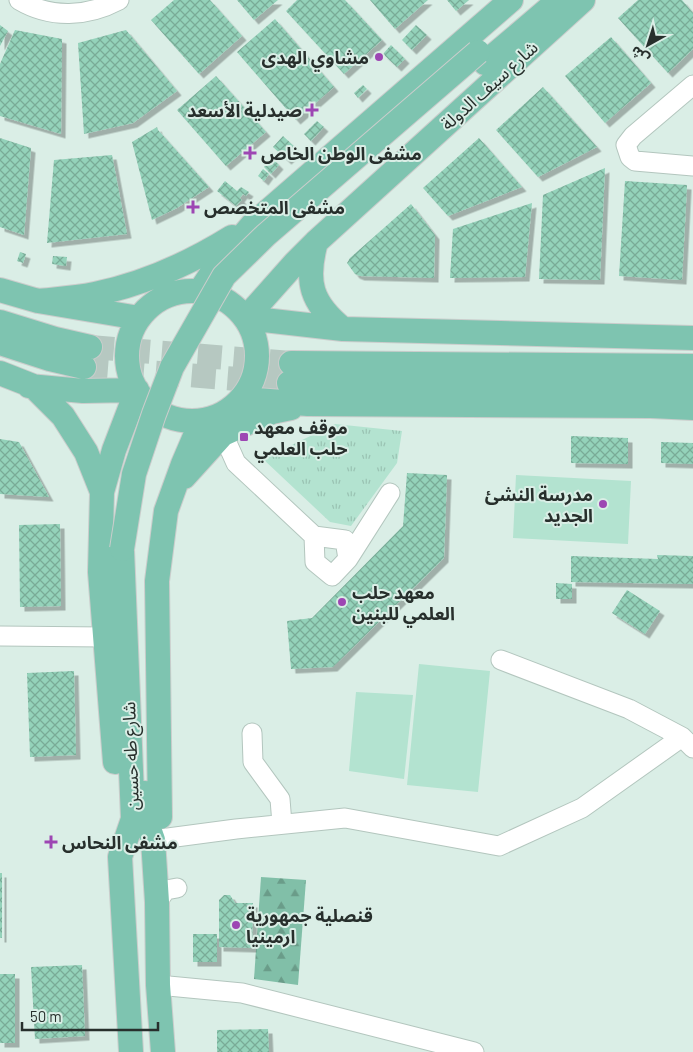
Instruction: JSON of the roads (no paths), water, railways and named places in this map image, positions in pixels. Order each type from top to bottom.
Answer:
[{"type":"main road","points":[[38,301],[95,294],[151,278],[204,255],[253,224],[511,0]]},
{"type":"main road","points":[[128,551],[162,420],[181,374],[203,329],[234,284],[273,243],[481,57],[536,0]]},
{"type":"main road","points":[[481,57],[559,0]]},
{"type":"main road","name":"شارع سيف الدولة","points":[[246,318],[316,242],[583,0]]},
{"type":"main road","points":[[200,291],[214,270],[253,224]]},
{"type":"main road","points":[[316,242],[310,261],[311,281],[316,300],[328,316],[343,328]]},
{"type":"main road","points":[[0,290],[38,301],[139,318]]},
{"type":"main road","points":[[153,840],[160,820],[157,581],[166,511],[172,493],[215,427],[220,416],[232,409],[250,387],[256,374],[258,360],[257,345],[253,331],[246,318],[226,300],[200,291],[166,296],[151,305],[139,318],[130,335],[127,354],[129,373],[136,390],[147,404],[175,420],[215,427],[308,404]]},
{"type":"main road","points":[[246,318],[343,328],[693,338]]},
{"type":"main road","points":[[0,322],[55,339],[87,357],[50,359],[0,343]]},
{"type":"main road","points":[[693,366],[290,373],[693,388]]},
{"type":"main road","points":[[0,373],[33,386],[63,416],[95,472],[102,492]]},
{"type":"main road","points":[[0,389],[33,386],[84,391],[136,390]]},
{"type":"main road","points":[[120,857],[120,820],[100,572],[102,492],[114,450],[136,390]]},
{"type":"main road","points":[[242,399],[308,404],[693,408]]},
{"type":"main road","name":"شارع طه حسين","points":[[128,551],[135,610],[146,820],[153,840],[157,902],[158,985],[163,1052]]},
{"type":"main road","name":"شارع طه حسين","points":[[128,551],[132,820],[120,857],[131,1052]]},
{"type":"street","points":[[19,0],[31,7],[55,14],[81,14],[105,7],[119,0]]},
{"type":"street","points":[[693,85],[633,136],[626,145],[630,157],[635,161],[693,166]]},
{"type":"street","points":[[215,427],[236,463],[314,536],[345,540],[348,559]]},
{"type":"street","points":[[314,536],[315,562],[332,576],[348,559],[390,493]]},
{"type":"street","points":[[0,636],[105,637]]},
{"type":"street","points":[[153,840],[345,818],[499,846],[582,808],[688,743],[629,709],[501,660]]},
{"type":"street","points":[[252,733],[253,762],[280,799],[282,824]]},
{"type":"street","points":[[157,902],[166,890],[177,888]]},
{"type":"street","points":[[158,985],[242,993],[474,1052]]},
{"type":"tunnel","points":[[90,347],[291,363]]},
{"type":"tunnel","points":[[84,367],[289,383]]},
{"type":"place","name":"مشاوي الهدى","points":[[379,57]]},
{"type":"place","name":"صيدلية الأسعد","points":[[312,110]]},
{"type":"place","name":"مشفى الوطن الخاص","points":[[250,153]]},
{"type":"place","name":"مشفى المتخصص","points":[[193,207]]},
{"type":"place","name":"موقف معهد حلب العلمي","points":[[244,437]]},
{"type":"place","name":"مدرسة النشئ الجديد","points":[[603,504]]},
{"type":"place","name":"معهد حلب العلمي للبنين","points":[[342,602]]},
{"type":"place","name":"مشفى النحاس","points":[[51,842]]},
{"type":"place","name":"قنصلية جمهورية ارمينيا","points":[[236,925]]}]
